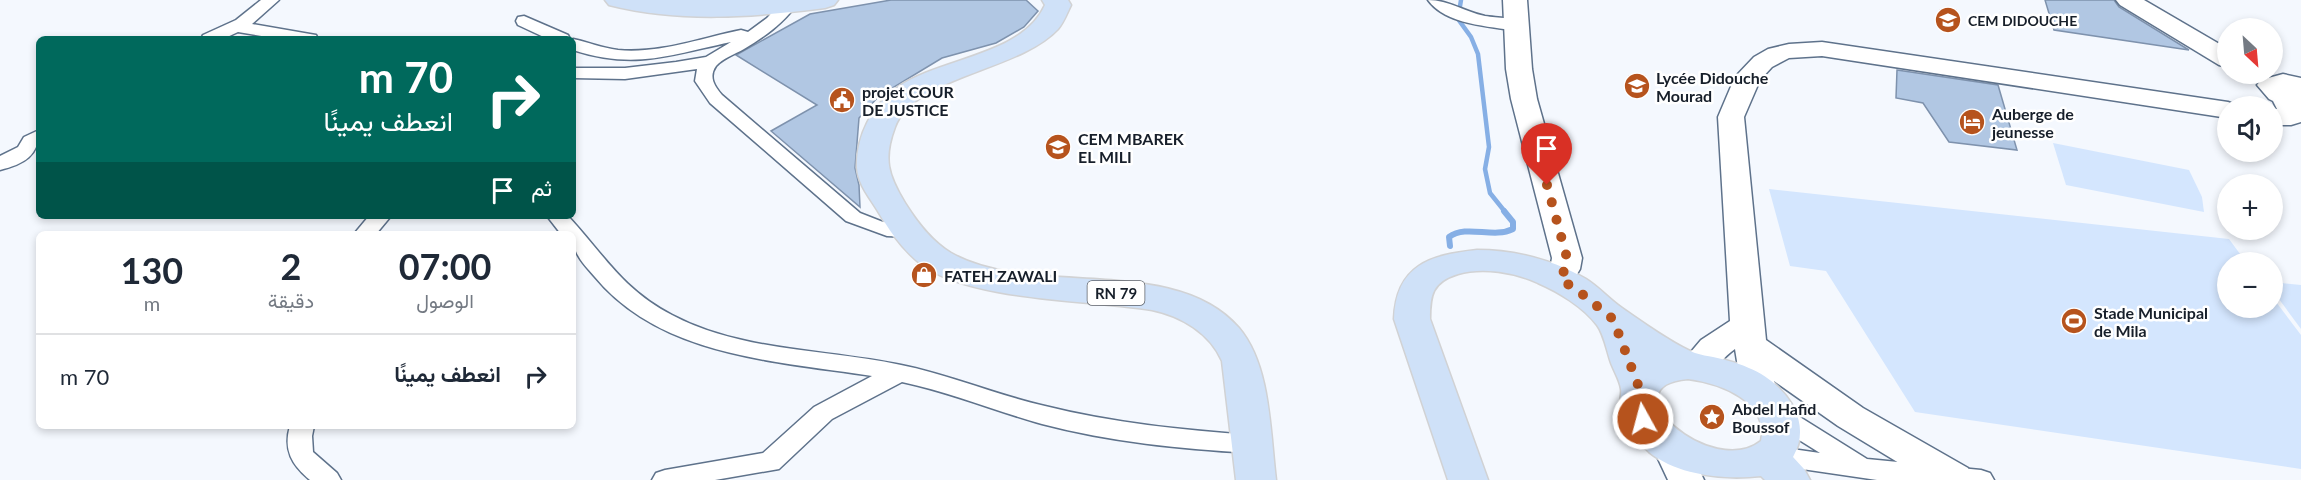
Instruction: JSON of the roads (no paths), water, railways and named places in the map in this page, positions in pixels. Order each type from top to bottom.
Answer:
[{"type":"main road","points":[[618,0],[662,7],[703,9],[825,0]]},
{"type":"main road","name":"RN 79","points":[[1055,0],[1058,5],[1057,16],[1051,24],[1025,43],[939,77],[907,93],[892,106],[882,121],[876,140],[872,176],[924,250],[940,261],[978,275],[1000,280],[1151,297],[1180,303],[1205,317],[1225,336],[1240,359],[1256,480]]},
{"type":"main road","points":[[883,193],[890,176],[896,144],[908,118],[920,104],[952,84],[1048,45],[1073,21],[1078,6],[1077,0]]},
{"type":"main road","points":[[2128,0],[2217,53]]},
{"type":"main road","points":[[2149,0],[2217,39]]},
{"type":"main road","points":[[1516,13],[1524,99],[1567,258],[1560,279]]},
{"type":"main road","points":[[1750,335],[1713,348],[1692,366],[1666,369],[1649,377],[1640,390],[1638,404],[1643,419],[1654,434],[1732,468],[1778,447],[1781,438],[1782,427],[1769,404],[1750,335],[1731,117],[1748,77],[1763,62],[1777,54],[1803,49],[1822,49],[2217,108]]},
{"type":"main road","points":[[1468,480],[1464,462],[1412,319],[1412,300],[1417,284],[1435,270],[1451,265],[1487,260],[1518,265],[1560,279],[1613,319],[1692,366],[1729,374],[1769,404]]},
{"type":"main road","points":[[1613,319],[1640,390]]},
{"type":"main road","points":[[1750,335],[1817,396],[1861,426],[1968,479]]},
{"type":"street","points":[[216,36],[243,24],[272,0]]},
{"type":"street","points":[[1437,0],[1439,5],[1454,13],[1516,13]]},
{"type":"street","points":[[789,4],[776,20],[711,61],[704,69],[705,86],[716,99],[827,197],[853,217],[872,226],[893,231],[909,231]]},
{"type":"street","points":[[524,21],[556,36]]},
{"type":"street","points":[[243,24],[243,28],[247,30],[296,36]]},
{"type":"street","points":[[576,45],[607,55],[642,57],[756,33]]},
{"type":"street","points":[[576,73],[632,74],[711,61]]},
{"type":"street","points":[[0,164],[26,151],[31,141],[36,138]]},
{"type":"street","points":[[367,231],[378,219]]},
{"type":"street","points":[[559,219],[569,231]]},
{"type":"street","points":[[576,239],[605,275],[632,301],[669,322],[730,344],[780,355],[937,381],[1014,407],[1107,430],[1174,439],[1251,444]]},
{"type":"street","points":[[665,480],[721,469],[763,471],[823,413],[898,373]]},
{"type":"street","points":[[1769,404],[1865,469]]},
{"type":"street","points":[[301,429],[298,446],[304,460],[328,480]]},
{"type":"street","points":[[1732,468],[1865,469],[1968,479]]},
{"type":"waterway","points":[[1461,0],[1458,19],[1471,37],[1478,54],[1489,147],[1485,169],[1490,193],[1506,213]]},
{"type":"waterway","points":[[1450,246],[1449,237],[1456,233],[1472,231],[1497,233],[1513,229],[1513,222],[1504,211]]},
{"type":"place","name":"CEM DIDOUCHE","points":[[1948,20]]},
{"type":"place","name":"Lycée Didouche Mourad","points":[[1637,86]]},
{"type":"place","name":"projet COUR DE JUSTICE","points":[[842,100]]},
{"type":"place","name":"Auberge de jeunesse","points":[[1972,122]]},
{"type":"place","name":"CEM MBAREK EL MILI","points":[[1058,147]]},
{"type":"place","name":"FATEH ZAWALI","points":[[924,275]]},
{"type":"place","name":"Stade Municipal de Mila","points":[[2074,321]]},
{"type":"place","name":"Abdel Hafid Boussof","points":[[1712,417]]}]
